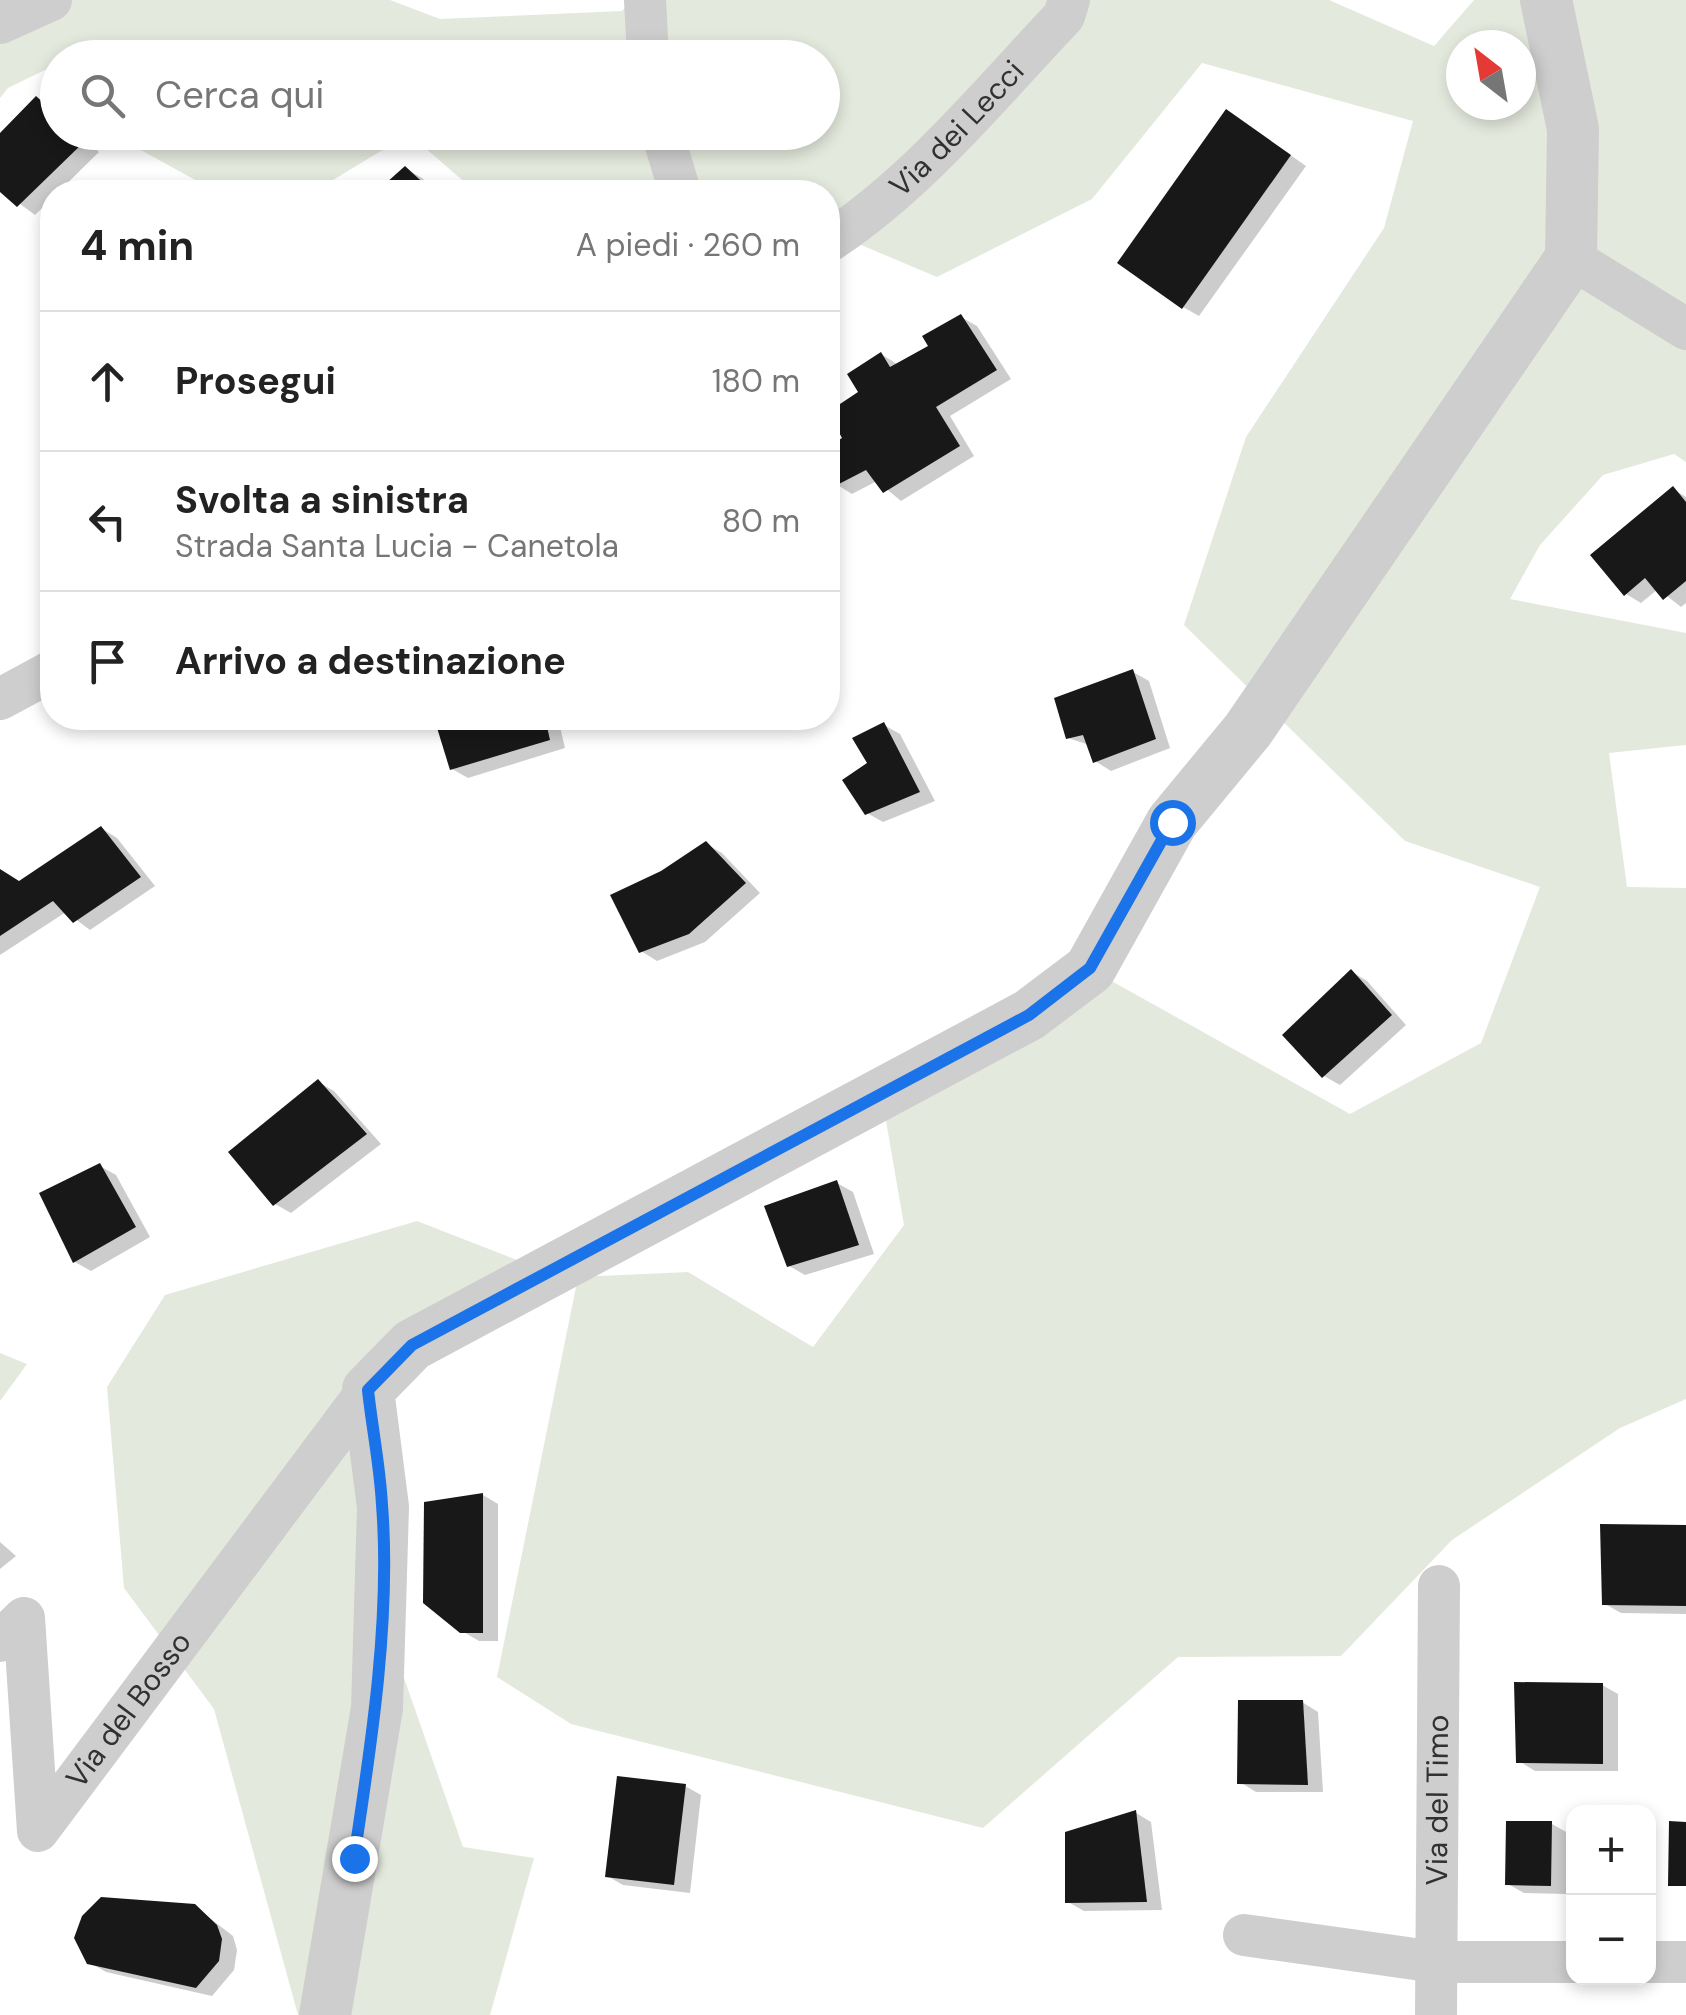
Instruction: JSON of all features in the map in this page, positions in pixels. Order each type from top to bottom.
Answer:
[{"type":"street","points":[[0,23],[51,0]]},
{"type":"street","points":[[644,0],[647,40]]},
{"type":"street","name":"Via dei Lecci","points":[[840,234],[869,215],[967,119],[1064,16],[1069,0]]},
{"type":"street","points":[[325,2015],[377,1708],[383,1507],[368,1390],[412,1345],[1029,1015],[1090,968],[1172,822],[1248,730],[1571,258],[1573,129],[1546,0]]},
{"type":"street","points":[[667,150],[676,180]]},
{"type":"street","points":[[1571,258],[1686,329]]},
{"type":"street","points":[[0,699],[40,678]]},
{"type":"street","name":"Via del Bosso","points":[[0,1641],[24,1618],[38,1832],[368,1390]]},
{"type":"street","name":"Via del Timo","points":[[1436,2015],[1438,1586]]},
{"type":"street","points":[[1244,1935],[1436,1962],[1566,1962]]},
{"type":"street","points":[[1656,1962],[1686,1962]]},
{"type":"shaded area","points":[[0,0],[390,0],[440,19],[622,11],[631,0],[1329,0],[1434,46],[1446,32],[1446,120],[1536,120],[1536,30],[1448,30],[1474,0],[1686,0],[1686,462],[1674,454],[1603,475],[1540,545],[1510,599],[1686,633],[1686,745],[1609,753],[1627,887],[1686,888],[1686,1399],[1620,1428],[1452,1540],[1341,1656],[1178,1657],[983,1828],[571,1724],[497,1677],[578,1277],[688,1272],[813,1347],[904,1225],[881,1092],[1090,969],[1350,1114],[1481,1043],[1540,887],[1405,841],[1184,625],[1246,437],[1384,228],[1413,121],[1202,63],[1092,199],[937,277],[840,236],[840,180],[462,180],[427,150],[840,150],[840,40],[40,40],[40,72],[8,88],[0,98]]},
{"type":"shaded area","points":[[141,150],[383,150],[333,180],[195,180]]},
{"type":"shaded area","points":[[417,1221],[550,1273],[355,1406],[380,1609],[463,1847],[534,1858],[490,2015],[298,2015],[214,1709],[124,1588],[107,1387],[165,1295]]},
{"type":"shaded area","points":[[0,1353],[27,1364],[0,1401]]},
{"type":"building","points":[[36,96],[40,100],[40,150],[76,150],[45,180],[40,180],[40,185],[17,207],[0,192],[0,133]]},
{"type":"building","points":[[1226,109],[1291,155],[1182,309],[1117,263]]},
{"type":"building","points":[[405,166],[420,180],[389,180]]},
{"type":"building","points":[[961,314],[997,370],[936,407],[960,446],[883,493],[866,470],[840,483],[840,404],[858,392],[847,374],[881,352],[890,367],[928,346],[922,336]]},
{"type":"building","points":[[1673,486],[1686,502],[1686,581],[1663,600],[1645,578],[1624,596],[1590,555]]},
{"type":"building","points":[[1133,669],[1156,739],[1093,763],[1083,735],[1066,739],[1054,698]]},
{"type":"building","points":[[884,722],[920,792],[865,815],[842,780],[867,763],[852,738]]},
{"type":"building","points":[[438,730],[548,730],[550,740],[450,770]]},
{"type":"building","points":[[101,826],[141,877],[73,923],[53,901],[0,936],[0,869],[19,881]]},
{"type":"building","points":[[706,841],[746,883],[689,934],[639,953],[610,895],[661,871]]},
{"type":"building","points":[[1351,969],[1392,1015],[1322,1078],[1282,1035]]},
{"type":"building","points":[[318,1079],[367,1134],[273,1206],[228,1152]]},
{"type":"building","points":[[100,1163],[136,1227],[73,1263],[39,1193]]},
{"type":"building","points":[[837,1180],[859,1245],[787,1267],[764,1206]]},
{"type":"building","points":[[483,1493],[483,1633],[460,1633],[423,1603],[424,1502]]},
{"type":"building","points":[[1600,1524],[1686,1525],[1686,1606],[1602,1605]]},
{"type":"building","points":[[1514,1682],[1603,1683],[1603,1764],[1516,1763]]},
{"type":"building","points":[[1238,1700],[1303,1700],[1308,1785],[1237,1784]]},
{"type":"building","points":[[617,1776],[686,1784],[674,1885],[605,1877]]},
{"type":"building","points":[[1136,1810],[1147,1902],[1065,1903],[1065,1832]]},
{"type":"building","points":[[1506,1821],[1552,1821],[1551,1886],[1505,1885]]},
{"type":"building","points":[[1669,1821],[1686,1822],[1686,1886],[1668,1886]]},
{"type":"building","points":[[101,1897],[195,1904],[217,1925],[222,1939],[219,1961],[196,1988],[87,1964],[74,1938],[82,1916]]},
{"type":"route","points":[[354,1858],[377,1708],[380,1609],[383,1507],[368,1390],[412,1345],[610,1242],[916,1072],[1029,1015],[1090,968],[1172,822]]}]
